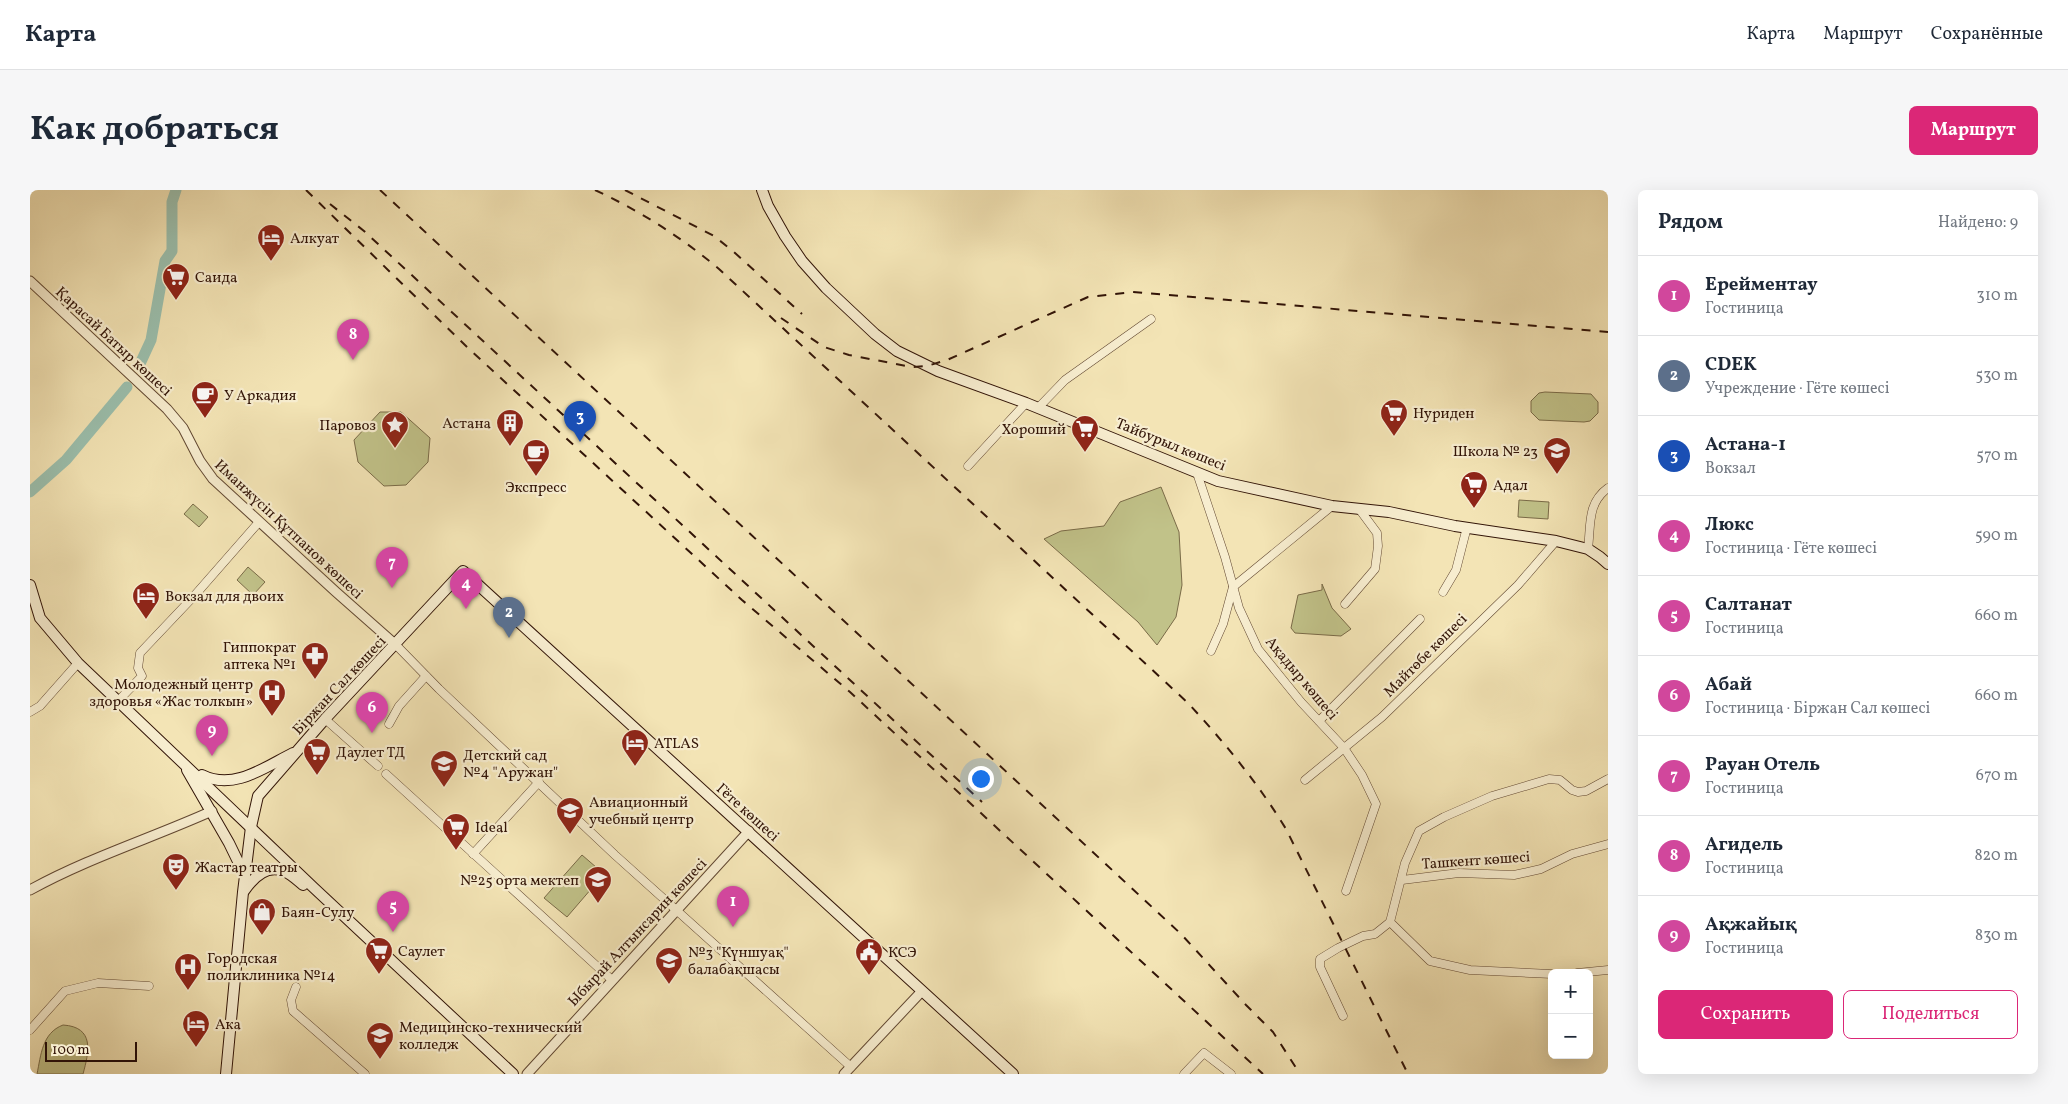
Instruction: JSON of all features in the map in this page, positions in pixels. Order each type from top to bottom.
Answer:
[{"type":"main road","name":"Тайбурыл көшесі","points":[[762,190],[768,206],[802,262],[848,310],[897,351],[938,371],[1026,403],[1218,480],[1332,506],[1389,512],[1556,541],[1588,549]]},
{"type":"main road","points":[[1588,549],[1608,564]]},
{"type":"main road","name":"Біржан Сал көшесі","points":[[226,1074],[243,892],[251,827],[258,796],[326,719],[463,571]]},
{"type":"main road","name":"Гёте көшесі","points":[[463,571],[1013,1074]]},
{"type":"main road","points":[[30,584],[40,618],[78,663],[191,768],[327,901],[513,1074]]},
{"type":"main road","points":[[191,768],[213,780],[233,780],[246,777],[298,750]]},
{"type":"main road","points":[[182,760],[212,811],[245,877]]},
{"type":"main road","points":[[243,892],[252,880],[263,871],[284,871],[327,901]]},
{"type":"street","name":"Қарасай Батыр көшесі","points":[[30,281],[178,421]]},
{"type":"street","points":[[1038,408],[1065,380],[1151,319]]},
{"type":"street","points":[[968,466],[1026,403]]},
{"type":"street","name":"Иманжүсіп Құтпанов көшесі","points":[[178,421],[205,470],[259,522],[396,645]]},
{"type":"street","name":"Ақадыр көшесі","points":[[1197,473],[1246,626],[1258,649],[1301,702],[1344,748],[1362,775],[1376,804],[1346,890]]},
{"type":"street","points":[[1588,549],[1593,505],[1598,496],[1608,488]]},
{"type":"street","points":[[1211,651],[1223,624],[1233,586],[1332,506]]},
{"type":"street","points":[[1345,604],[1375,569],[1378,546],[1377,533],[1360,510]]},
{"type":"street","points":[[118,701],[142,676],[138,668],[140,653],[195,595],[259,522]]},
{"type":"street","points":[[1443,592],[1456,570],[1467,527]]},
{"type":"street","name":"Майтөбе көшесі","points":[[1305,780],[1382,717],[1518,584],[1556,541]]},
{"type":"street","points":[[1319,721],[1420,619]]},
{"type":"street","points":[[396,645],[426,676],[847,1070],[922,991]]},
{"type":"street","points":[[30,712],[40,706],[78,663]]},
{"type":"street","points":[[389,724],[400,706],[426,676]]},
{"type":"street","points":[[326,719],[378,766]]},
{"type":"street","points":[[386,774],[612,980]]},
{"type":"street","points":[[1343,1016],[1320,967],[1320,959],[1363,936],[1375,934],[1390,922],[1405,863],[1419,831],[1444,817],[1492,796],[1549,779],[1560,780],[1572,790],[1578,792],[1586,791],[1608,779]]},
{"type":"street","points":[[473,854],[539,782]]},
{"type":"street","points":[[30,890],[85,863],[160,834],[212,811]]},
{"type":"street","name":"Ыбырай Алтынсарин көшесі","points":[[527,1074],[748,831]]},
{"type":"street","name":"Ташкент көшесі","points":[[1402,880],[1459,873],[1514,875],[1541,869],[1572,854],[1608,844]]},
{"type":"street","points":[[1390,922],[1430,961],[1470,970],[1548,974]]},
{"type":"street","points":[[1593,971],[1608,970]]},
{"type":"street","points":[[30,1030],[65,991],[98,983],[149,986]]},
{"type":"street","points":[[296,987],[291,1000],[293,1011],[364,1074]]},
{"type":"street","points":[[1184,1074],[1204,1053],[1231,1074]]},
{"type":"green space","points":[[1539,393],[1591,394],[1598,402],[1598,413],[1590,421],[1584,422],[1539,420],[1531,412],[1531,401]]},
{"type":"green space","points":[[380,412],[401,412],[430,438],[428,462],[406,485],[384,486],[358,462],[354,440]]},
{"type":"green space","points":[[1161,487],[1179,532],[1182,585],[1176,617],[1157,645],[1138,622],[1044,539],[1061,531],[1104,526],[1120,502]]},
{"type":"green space","points":[[1519,500],[1549,502],[1548,519],[1518,517]]},
{"type":"green space","points":[[193,504],[208,517],[199,527],[184,514]]},
{"type":"green space","points":[[248,567],[265,582],[253,595],[237,580]]},
{"type":"green space","points":[[1322,584],[1332,608],[1351,629],[1341,636],[1295,633],[1291,628],[1298,595],[1322,590]]},
{"type":"green space","points":[[582,855],[604,874],[567,917],[544,898]]},
{"type":"green space","points":[[63,1025],[80,1030],[85,1036],[88,1049],[83,1074],[37,1074],[41,1052],[47,1039],[51,1033]]},
{"type":"waterway","points":[[139,366],[151,340],[165,261],[172,251],[172,202],[176,190]]},
{"type":"waterway","points":[[30,492],[66,460],[127,387]]},
{"type":"railway","points":[[306,190],[467,347],[742,600],[850,692],[1263,1074]]},
{"type":"railway","points":[[380,190],[1181,934],[1273,1032],[1300,1074]]},
{"type":"railway","points":[[595,190],[660,225],[719,269],[1188,703],[1240,763],[1286,829],[1408,1074]]},
{"type":"railway","points":[[625,190],[714,236],[802,314]]},
{"type":"railway","points":[[330,204],[364,231],[982,802]]},
{"type":"railway","points":[[781,318],[824,347],[849,355],[912,367],[927,366],[947,360],[1088,297],[1133,292],[1608,332]]},
{"type":"place","name":"Алкуат","points":[[271,262]]},
{"type":"place","name":"Саида","points":[[176,301]]},
{"type":"place","name":"Агидель","points":[[353,360]]},
{"type":"place","name":"У Аркадия","points":[[205,419]]},
{"type":"place","name":"Нуриден","points":[[1394,437]]},
{"type":"place","name":"Астана-1","points":[[580,442]]},
{"type":"place","name":"Астана","points":[[510,447]]},
{"type":"place","name":"Паровоз","points":[[395,449]]},
{"type":"place","name":"Хороший","points":[[1085,453]]},
{"type":"place","name":"Школа № 23","points":[[1557,475]]},
{"type":"place","name":"Экспресс","points":[[536,477]]},
{"type":"place","name":"Адал","points":[[1474,509]]},
{"type":"place","name":"Рауан Отель","points":[[392,588]]},
{"type":"place","name":"Люкс","points":[[466,609]]},
{"type":"place","name":"Вокзал для двоих","points":[[146,620]]},
{"type":"place","name":"CDEK","points":[[509,638]]},
{"type":"place","name":"Гиппократ аптека №1","points":[[315,680]]},
{"type":"place","name":"Молодежный центр здоровья «Жас толкын»","points":[[272,717]]},
{"type":"place","name":"Абай","points":[[372,733]]},
{"type":"place","name":"Ақжайық","points":[[212,756]]},
{"type":"place","name":"ATLAS","points":[[635,767]]},
{"type":"place","name":"Даулет ТД","points":[[317,776]]},
{"type":"place","name":"Детский сад №4 \"Аружан\"","points":[[444,788]]},
{"type":"place","name":"Авиационный учебный центр","points":[[570,835]]},
{"type":"place","name":"Ideal","points":[[456,851]]},
{"type":"place","name":"Жастар театры","points":[[176,891]]},
{"type":"place","name":"№25 орта мектеп","points":[[598,904]]},
{"type":"place","name":"Ерейментау","points":[[733,927]]},
{"type":"place","name":"Салтанат","points":[[393,932]]},
{"type":"place","name":"Баян-Сулу","points":[[262,936]]},
{"type":"place","name":"Саулет","points":[[379,975]]},
{"type":"place","name":"КСЭ","points":[[869,976]]},
{"type":"place","name":"№3 \"Күншуақ\" балабақшасы","points":[[669,985]]},
{"type":"place","name":"Городская поликлиника №14","points":[[188,991]]},
{"type":"place","name":"Ака","points":[[196,1048]]},
{"type":"place","name":"Медицинско-технический колледж","points":[[380,1060]]}]
